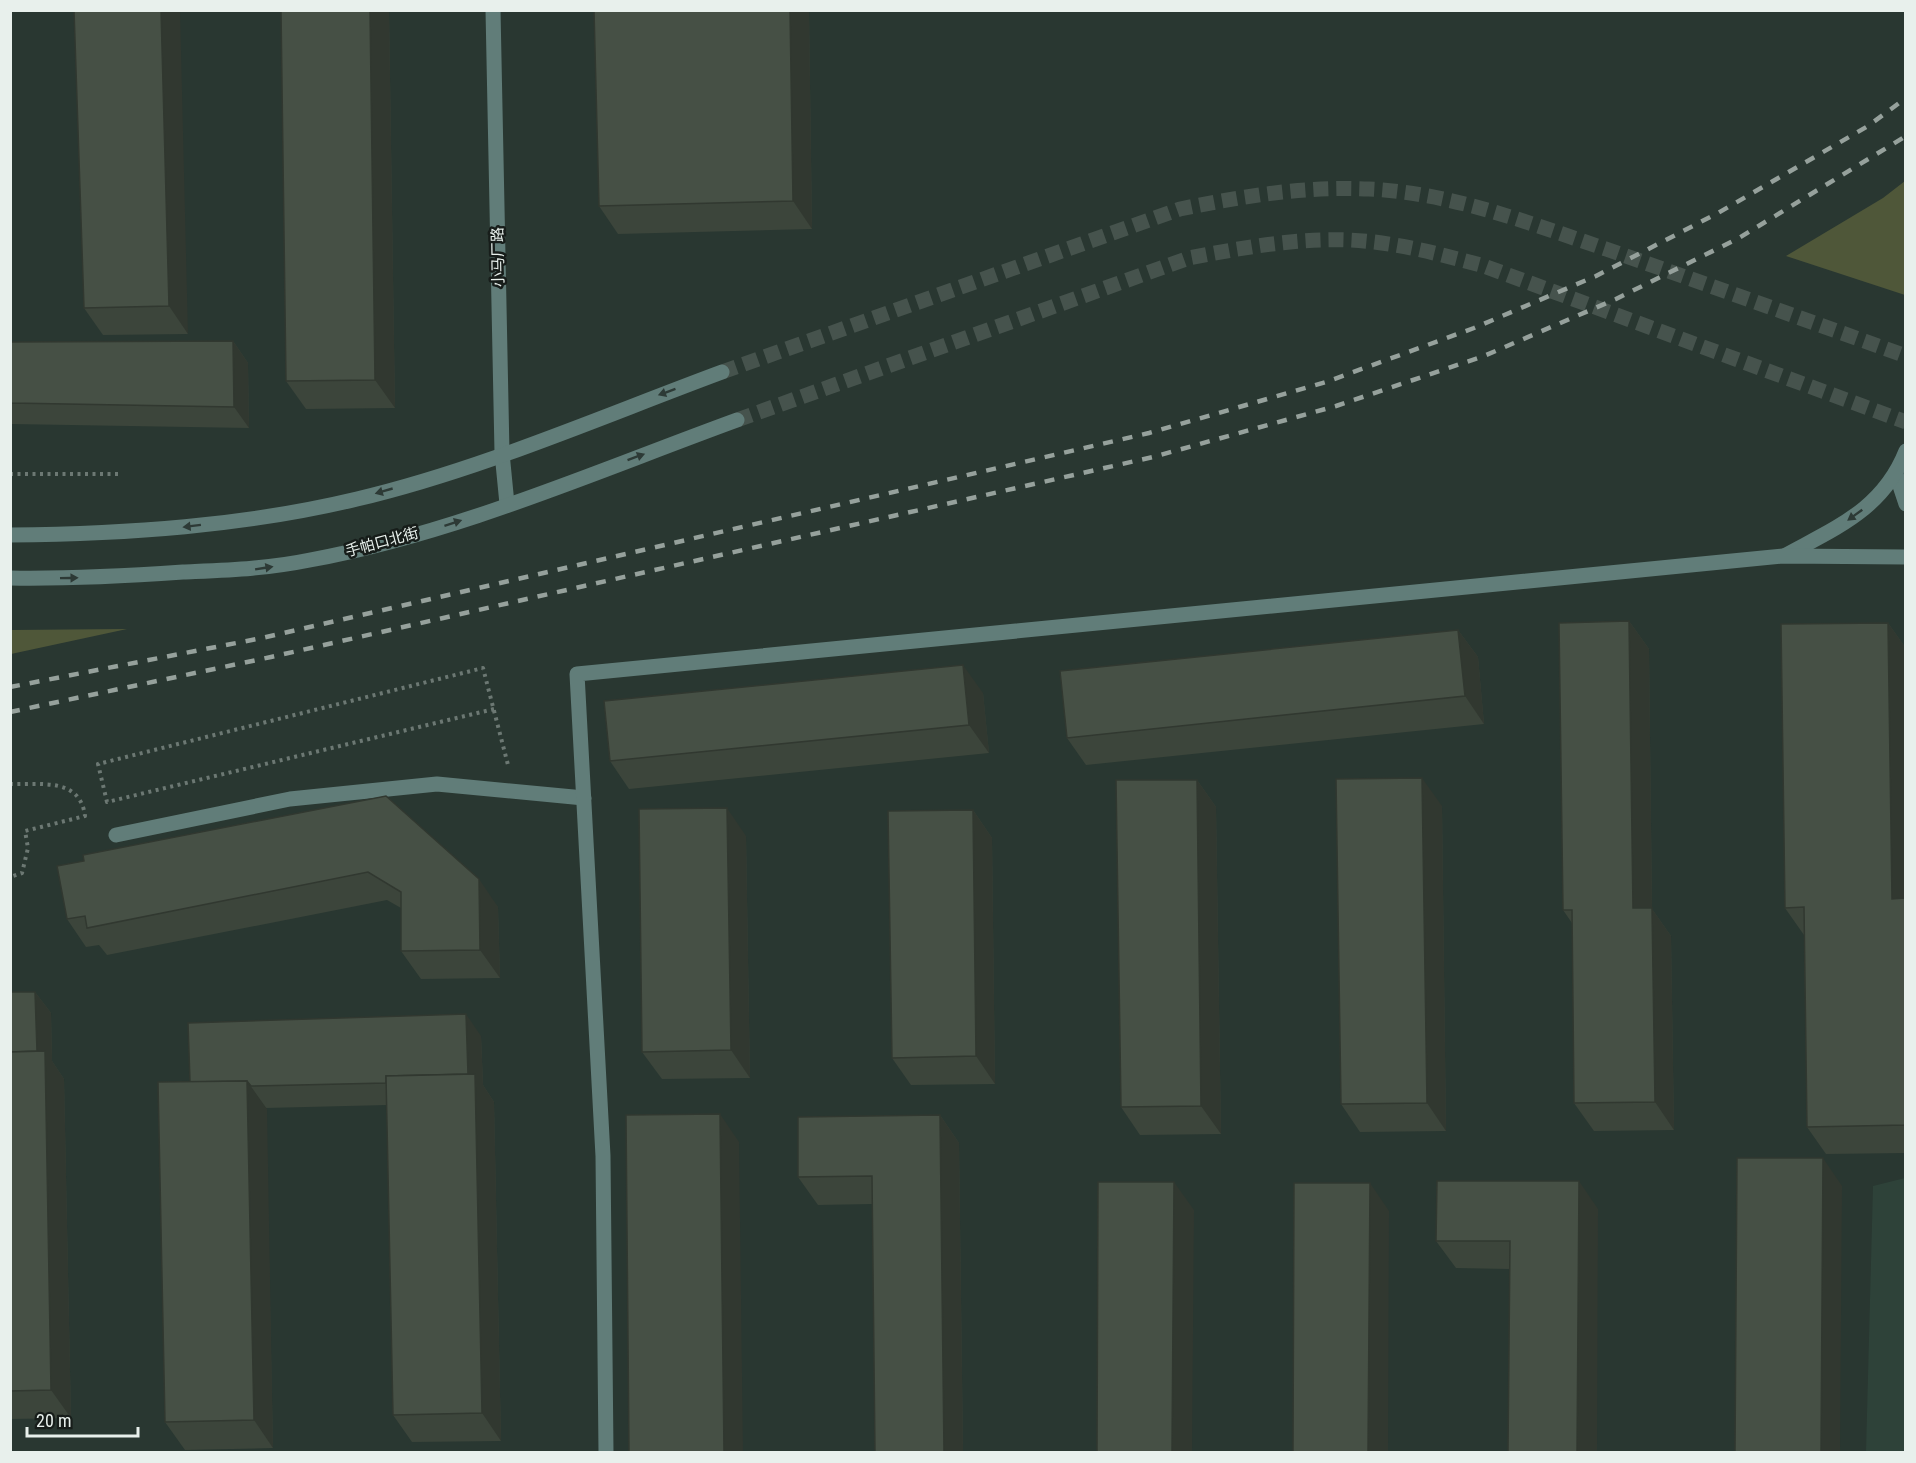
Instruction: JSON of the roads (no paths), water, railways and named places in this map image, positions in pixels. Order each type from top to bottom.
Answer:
[{"type":"street","name":"小马厂路","points":[[493,10],[502,453],[507,504]]},
{"type":"street","points":[[10,535],[125,534],[250,519],[357,499],[469,467],[722,372]]},
{"type":"street","name":"手帕口北街","points":[[10,578],[96,578],[249,570],[376,546],[507,504],[737,420]]},
{"type":"street","points":[[1783,556],[1858,515],[1896,474],[1905,451]]},
{"type":"street","points":[[1896,474],[1905,504]]},
{"type":"street","points":[[606,1452],[603,1156],[577,674],[1783,556],[1905,557]]},
{"type":"street","points":[[116,835],[291,799],[437,784],[584,798]]},
{"type":"tunnel","points":[[722,372],[1180,209],[1274,193],[1345,188],[1430,196],[1490,211],[1606,249],[1906,356]]},
{"type":"tunnel","points":[[737,420],[1189,258],[1268,244],[1349,240],[1400,246],[1484,266],[1906,422]]},
{"type":"railway","points":[[10,687],[262,638],[1149,433],[1326,382],[1474,328],[1596,276],[1718,213],[1868,126],[1906,98]]},
{"type":"railway","points":[[10,712],[271,657],[1153,457],[1336,406],[1484,356],[1616,299],[1739,238],[1906,136]]}]
